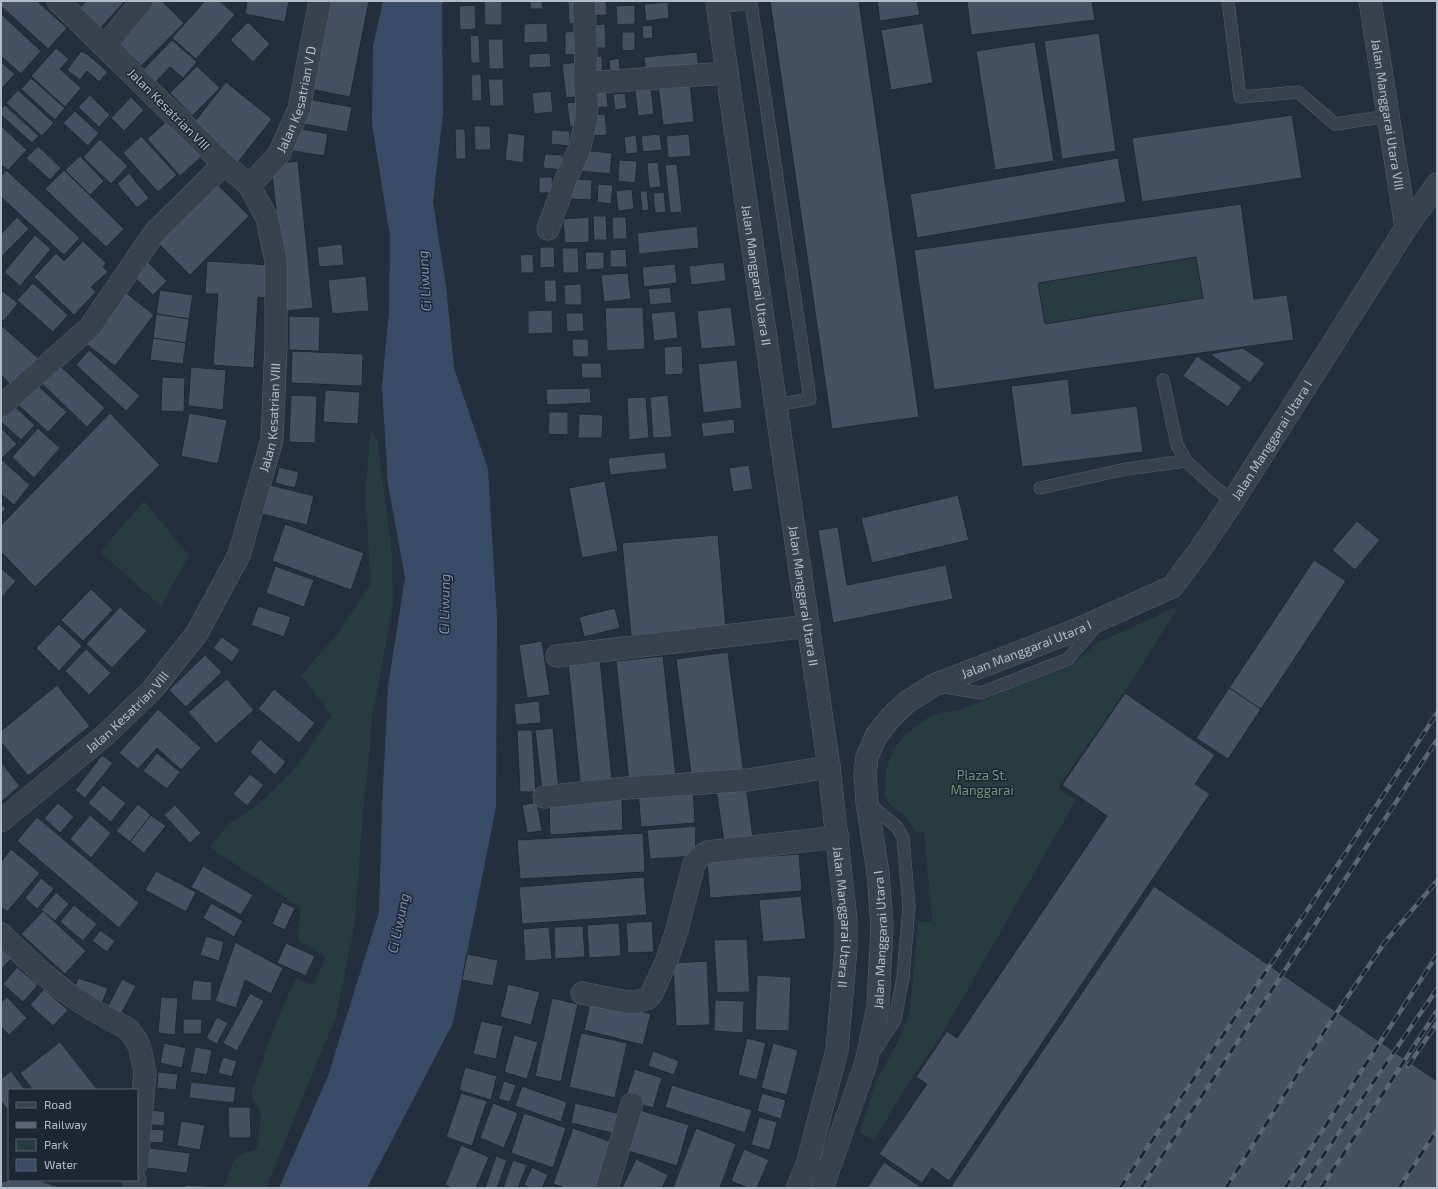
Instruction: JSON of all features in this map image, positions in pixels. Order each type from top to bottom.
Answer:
[{"type":"street","name":"Jalan Kesatrian VIII","points":[[1,821],[105,735],[152,690],[197,633],[238,555],[272,440],[276,345],[276,262],[267,218],[249,185],[224,164],[58,1]]},
{"type":"street","points":[[105,46],[142,1]]},
{"type":"street","name":"Jalan Kesatrian V D","points":[[249,185],[279,154],[299,109],[320,1]]},
{"type":"street","points":[[548,229],[566,179],[580,150],[586,120],[587,104],[585,83],[586,55],[584,1]]},
{"type":"street","name":"Jalan Manggarai Utara VIII","points":[[1370,1],[1406,228]]},
{"type":"street","name":"Jalan Manggarai Utara II","points":[[718,4],[829,767],[838,837],[846,920],[846,949],[837,1050],[807,1165],[797,1188]]},
{"type":"street","points":[[585,83],[727,72]]},
{"type":"street","points":[[1,406],[90,327],[154,232],[224,164]]},
{"type":"street","name":"Jalan Manggarai Utara I","points":[[822,1188],[866,1063],[878,1007],[882,926],[878,872],[867,802],[865,775],[867,757],[876,736],[891,717],[907,702],[934,685],[1076,630],[1172,587],[1197,554],[1233,501],[1406,228],[1437,184]]},
{"type":"street","points":[[557,656],[809,626]]},
{"type":"street","points":[[544,797],[627,788],[748,780],[829,767]]},
{"type":"street","points":[[582,993],[628,1002],[636,1002],[648,998],[652,993],[667,960],[677,930],[694,864],[707,852],[838,837]]},
{"type":"street","points":[[1,934],[42,973],[66,992],[93,1010],[128,1029],[135,1038],[140,1048],[145,1073],[138,1152]]},
{"type":"street","points":[[607,1188],[632,1104]]},
{"type":"lane","points":[[1228,1],[1240,97],[1298,92],[1335,124],[1389,116]]},
{"type":"lane","points":[[718,4],[751,3],[809,392],[810,399],[776,405]]},
{"type":"lane","points":[[1163,380],[1177,445],[1186,461],[1213,486],[1233,501]]},
{"type":"lane","points":[[1040,488],[1126,469],[1186,461]]},
{"type":"lane","points":[[866,1063],[894,1020],[904,977],[909,906],[903,838],[897,828],[867,802]]},
{"type":"green space","points":[[1196,257],[1203,298],[1045,324],[1038,283]]},
{"type":"green space","points":[[371,431],[377,439],[392,553],[393,604],[372,719],[363,810],[355,922],[337,1014],[266,1188],[224,1188],[235,1157],[257,1149],[261,1114],[251,1094],[271,1036],[295,979],[313,985],[326,957],[298,940],[300,907],[210,847],[228,824],[260,803],[297,766],[331,715],[301,675],[335,637],[371,583],[365,492]]},
{"type":"green space","points":[[144,501],[189,555],[161,606],[100,552]]},
{"type":"green space","name":"Plaza St. Manggarai","points":[[1179,606],[1133,679],[1058,788],[1076,800],[944,1031],[899,1098],[874,1141],[860,1132],[875,1084],[901,1036],[908,1017],[913,981],[918,922],[932,921],[924,831],[915,832],[911,822],[888,802],[885,792],[886,770],[893,750],[907,733],[926,719],[940,713],[960,710],[1076,662],[1097,643]]},
{"type":"water","name":"Ci Liwung","points":[[383,1],[444,1],[442,5],[443,113],[433,202],[446,286],[454,368],[488,469],[497,619],[496,807],[453,1023],[367,1188],[279,1188],[328,1076],[379,912],[388,686],[405,578],[388,484],[382,387],[389,310],[390,236],[372,124],[373,46]]},
{"type":"building","points":[[1,1],[37,1],[67,28],[48,49],[1,6]]},
{"type":"building","points":[[86,1],[125,1],[97,32],[76,12]]},
{"type":"building","points":[[150,1],[162,1],[184,23],[141,66],[113,38]]},
{"type":"building","points":[[205,1],[220,1],[235,15],[196,59],[172,38]]},
{"type":"building","points":[[247,1],[289,1],[285,22],[245,14]]},
{"type":"building","points":[[323,1],[369,1],[350,97],[305,88]]},
{"type":"building","points":[[484,1],[502,1],[502,25],[485,25]]},
{"type":"building","points":[[530,1],[542,1],[543,9],[530,9]]},
{"type":"building","points":[[568,1],[581,1],[582,23],[569,24]]},
{"type":"building","points":[[589,1],[606,1],[607,15],[589,16]]},
{"type":"building","points":[[770,1],[859,1],[919,417],[832,429]]},
{"type":"building","points":[[877,1],[917,1],[920,15],[880,21]]},
{"type":"building","points":[[967,1],[1092,1],[1095,20],[971,35]]},
{"type":"building","points":[[668,2],[669,18],[646,21],[644,4]]},
{"type":"building","points":[[475,5],[476,29],[460,30],[459,6]]},
{"type":"building","points":[[635,5],[635,24],[617,25],[616,6]]},
{"type":"building","points":[[1,14],[41,51],[21,74],[1,56]]},
{"type":"building","points":[[248,22],[270,44],[253,62],[230,40]]},
{"type":"building","points":[[547,23],[548,42],[524,43],[524,24]]},
{"type":"building","points":[[923,23],[933,83],[891,90],[881,30]]},
{"type":"building","points":[[605,24],[606,48],[591,48],[590,25]]},
{"type":"building","points":[[652,25],[653,38],[643,39],[642,26]]},
{"type":"building","points":[[581,31],[582,54],[565,55],[565,32]]},
{"type":"building","points":[[622,32],[635,32],[635,50],[622,51]]},
{"type":"building","points":[[1099,33],[1116,151],[1062,159],[1044,41]]},
{"type":"building","points":[[479,35],[480,63],[471,63],[470,36]]},
{"type":"building","points":[[488,39],[503,39],[504,69],[489,69]]},
{"type":"building","points":[[172,40],[197,62],[183,78],[170,67],[153,85],[139,74]]},
{"type":"building","points":[[1035,42],[1054,161],[995,170],[976,51]]},
{"type":"building","points":[[56,48],[69,59],[60,69],[81,88],[65,107],[31,76]]},
{"type":"building","points":[[81,51],[87,54],[108,72],[99,82],[87,71],[80,80],[67,70]]},
{"type":"building","points":[[697,52],[699,71],[646,77],[644,57]]},
{"type":"building","points":[[550,53],[551,67],[529,68],[529,54]]},
{"type":"building","points":[[602,56],[603,77],[591,78],[590,57]]},
{"type":"building","points":[[619,58],[621,78],[611,79],[609,60]]},
{"type":"building","points":[[1,62],[15,74],[1,89]]},
{"type":"building","points":[[578,62],[582,96],[566,98],[562,64]]},
{"type":"building","points":[[197,66],[220,88],[192,116],[170,93]]},
{"type":"building","points":[[481,74],[482,101],[472,101],[471,75]]},
{"type":"building","points":[[31,78],[65,108],[55,120],[21,89]]},
{"type":"building","points":[[488,79],[503,79],[504,106],[490,106]]},
{"type":"building","points":[[650,81],[654,114],[638,116],[634,83]]},
{"type":"building","points":[[226,82],[272,119],[238,162],[192,125]]},
{"type":"building","points":[[690,82],[694,122],[663,125],[658,85]]},
{"type":"building","points":[[606,85],[608,107],[595,108],[593,87]]},
{"type":"building","points":[[18,90],[54,123],[42,136],[6,103]]},
{"type":"building","points":[[551,91],[553,112],[534,114],[532,93]]},
{"type":"building","points":[[625,93],[627,108],[615,110],[613,94]]},
{"type":"building","points":[[90,95],[110,115],[99,127],[78,107]]},
{"type":"building","points":[[131,97],[144,110],[124,131],[111,118]]},
{"type":"building","points":[[302,98],[352,107],[347,132],[298,123]]},
{"type":"building","points":[[580,101],[583,125],[570,127],[567,103]]},
{"type":"building","points":[[5,105],[39,136],[32,143],[1,115],[1,109]]},
{"type":"building","points":[[75,111],[99,133],[88,146],[63,123]]},
{"type":"building","points":[[605,114],[607,135],[593,136],[590,115]]},
{"type":"building","points":[[1292,115],[1302,178],[1142,202],[1132,138]]},
{"type":"building","points":[[168,120],[201,157],[180,176],[147,139]]},
{"type":"building","points":[[1,126],[27,150],[8,170],[1,165]]},
{"type":"building","points":[[474,126],[490,126],[491,150],[475,150]]},
{"type":"building","points":[[291,127],[328,134],[324,156],[287,150]]},
{"type":"building","points":[[455,129],[465,129],[466,159],[456,159]]},
{"type":"building","points":[[552,130],[570,131],[569,146],[551,144]]},
{"type":"building","points":[[508,133],[525,135],[523,163],[505,160]]},
{"type":"building","points":[[660,134],[662,150],[643,152],[641,136]]},
{"type":"building","points":[[689,134],[691,156],[668,158],[666,136]]},
{"type":"building","points":[[636,135],[638,153],[626,154],[624,137]]},
{"type":"building","points":[[141,136],[177,175],[158,192],[123,153]]},
{"type":"building","points":[[100,139],[128,166],[111,184],[83,157]]},
{"type":"building","points":[[38,146],[61,168],[50,180],[26,158]]},
{"type":"building","points":[[581,150],[612,153],[610,174],[579,171]]},
{"type":"building","points":[[545,154],[563,155],[561,170],[543,168]]},
{"type":"building","points":[[80,156],[104,181],[90,195],[65,170]]},
{"type":"building","points":[[1118,158],[1126,202],[917,238],[910,194]]},
{"type":"building","points":[[619,160],[637,161],[635,183],[618,181]]},
{"type":"building","points":[[298,161],[313,308],[287,311],[271,164]]},
{"type":"building","points":[[658,162],[661,187],[649,188],[647,163]]},
{"type":"building","points":[[677,164],[682,212],[670,213],[665,165]]},
{"type":"building","points":[[6,170],[80,238],[64,255],[1,197],[1,176]]},
{"type":"building","points":[[64,170],[124,229],[106,247],[45,189]]},
{"type":"building","points":[[129,173],[149,198],[137,208],[117,184]]},
{"type":"building","points":[[539,177],[552,177],[553,193],[539,193]]},
{"type":"building","points":[[572,179],[592,180],[591,200],[571,199]]},
{"type":"building","points":[[214,181],[249,216],[190,275],[155,240]]},
{"type":"building","points":[[598,184],[613,185],[611,204],[597,202]]},
{"type":"building","points":[[632,189],[634,209],[618,211],[616,191]]},
{"type":"building","points":[[640,191],[647,191],[649,210],[642,211]]},
{"type":"building","points":[[664,192],[666,212],[655,213],[653,193]]},
{"type":"building","points":[[1241,204],[1254,299],[1287,295],[1294,340],[934,390],[914,250]],"holes":[[[1196,257],[1203,298],[1045,324],[1038,283]]]},
{"type":"building","points":[[593,216],[606,216],[607,240],[594,240]]},
{"type":"building","points":[[17,217],[29,229],[1,257],[1,234]]},
{"type":"building","points":[[589,217],[589,242],[565,243],[563,219]]},
{"type":"building","points":[[612,217],[626,217],[627,239],[613,239]]},
{"type":"building","points":[[697,226],[699,248],[639,254],[637,233]]},
{"type":"building","points":[[35,235],[51,249],[20,286],[4,272]]},
{"type":"building","points":[[83,241],[106,263],[103,267],[108,272],[91,287],[96,292],[74,315],[34,277],[56,253],[64,261]]},
{"type":"building","points":[[342,244],[344,265],[319,267],[317,247]]},
{"type":"building","points":[[540,247],[554,247],[555,267],[540,268]]},
{"type":"building","points":[[562,248],[578,248],[579,273],[563,273]]},
{"type":"building","points":[[626,249],[627,267],[610,267],[610,250]]},
{"type":"building","points":[[585,252],[604,252],[604,269],[586,270]]},
{"type":"building","points":[[533,254],[534,273],[521,273],[520,255]]},
{"type":"building","points":[[144,258],[167,281],[153,295],[130,273]]},
{"type":"building","points":[[207,261],[270,265],[268,298],[258,297],[254,368],[213,365],[218,294],[205,294]]},
{"type":"building","points":[[724,262],[726,281],[691,285],[689,266]]},
{"type":"building","points":[[675,264],[677,283],[644,287],[642,267]]},
{"type":"building","points":[[628,273],[631,299],[604,302],[601,275]]},
{"type":"building","points":[[366,276],[369,311],[332,314],[328,280]]},
{"type":"building","points":[[544,280],[556,280],[557,302],[545,302]]},
{"type":"building","points":[[33,283],[68,315],[53,332],[17,300]]},
{"type":"building","points":[[581,284],[582,305],[565,305],[564,285]]},
{"type":"building","points":[[670,287],[672,303],[650,305],[648,289]]},
{"type":"building","points":[[1,290],[18,303],[4,321],[1,319]]},
{"type":"building","points":[[160,290],[193,295],[189,319],[156,314]]},
{"type":"building","points":[[125,292],[154,315],[115,366],[85,343]]},
{"type":"building","points":[[643,307],[645,349],[607,351],[605,308]]},
{"type":"building","points":[[731,307],[736,346],[701,349],[697,311]]},
{"type":"building","points":[[552,310],[553,333],[528,334],[528,311]]},
{"type":"building","points":[[675,311],[678,338],[654,341],[651,313]]},
{"type":"building","points":[[566,313],[583,313],[584,331],[567,332]]},
{"type":"building","points":[[156,314],[189,319],[186,343],[153,338]]},
{"type":"building","points":[[289,316],[320,317],[319,351],[289,350]]},
{"type":"building","points":[[1,325],[38,358],[12,386],[1,375]]},
{"type":"building","points":[[153,338],[186,343],[183,364],[150,360]]},
{"type":"building","points":[[572,339],[588,339],[589,357],[573,357]]},
{"type":"building","points":[[682,346],[683,374],[665,375],[664,347]]},
{"type":"building","points":[[1243,348],[1265,363],[1250,383],[1210,354]]},
{"type":"building","points":[[89,350],[140,396],[126,411],[76,365]]},
{"type":"building","points":[[292,351],[363,354],[362,386],[291,383]]},
{"type":"building","points":[[1197,356],[1242,387],[1228,407],[1183,376]]},
{"type":"building","points":[[737,360],[742,408],[703,413],[698,364]]},
{"type":"building","points":[[55,361],[105,408],[87,427],[37,379]]},
{"type":"building","points":[[581,363],[601,363],[602,378],[582,378]]},
{"type":"building","points":[[191,367],[226,370],[223,410],[188,406]]},
{"type":"building","points":[[162,377],[185,378],[184,412],[161,411]]},
{"type":"building","points":[[1068,379],[1072,414],[1137,406],[1143,452],[1022,467],[1011,386]]},
{"type":"building","points":[[35,383],[67,412],[48,432],[16,403]]},
{"type":"building","points":[[590,388],[591,403],[547,405],[546,389]]},
{"type":"building","points":[[325,390],[360,392],[358,424],[323,422]]},
{"type":"building","points":[[291,395],[317,396],[315,443],[289,442]]},
{"type":"building","points":[[668,395],[672,437],[653,438],[650,397]]},
{"type":"building","points":[[646,397],[649,438],[629,440],[627,398]]},
{"type":"building","points":[[12,404],[35,425],[21,440],[1,422],[1,416]]},
{"type":"building","points":[[549,412],[568,412],[568,435],[548,434]]},
{"type":"building","points":[[110,413],[160,465],[35,587],[1,552],[1,525]]},
{"type":"building","points":[[189,413],[227,420],[218,464],[181,456]]},
{"type":"building","points":[[579,414],[603,415],[602,438],[578,438]]},
{"type":"building","points":[[734,419],[735,433],[703,437],[701,423]]},
{"type":"building","points":[[1,428],[17,444],[1,459]]},
{"type":"building","points":[[38,428],[60,448],[34,478],[12,457]]},
{"type":"building","points":[[665,452],[667,469],[610,475],[608,458]]},
{"type":"building","points":[[2,460],[30,485],[14,505],[1,494]]},
{"type":"building","points":[[749,465],[753,489],[733,492],[729,468]]},
{"type":"building","points":[[279,467],[299,472],[295,488],[275,483]]},
{"type":"building","points":[[605,481],[618,551],[582,558],[569,488]]},
{"type":"building","points":[[266,484],[314,496],[307,525],[258,513]]},
{"type":"building","points":[[958,495],[969,540],[872,563],[861,518]]},
{"type":"building","points":[[1,504],[6,509],[1,514]]},
{"type":"building","points":[[1357,521],[1380,540],[1355,570],[1332,550]]},
{"type":"building","points":[[285,524],[364,553],[351,590],[272,561]]},
{"type":"building","points":[[838,527],[847,585],[946,565],[953,599],[833,623],[818,530]]},
{"type":"building","points":[[718,535],[726,628],[631,636],[622,543]]},
{"type":"building","points":[[1314,560],[1346,581],[1261,709],[1229,688]]},
{"type":"building","points":[[275,566],[314,580],[304,607],[266,593]]},
{"type":"building","points":[[1,568],[16,581],[1,598]]},
{"type":"building","points":[[91,589],[113,610],[83,641],[61,620]]},
{"type":"building","points":[[258,606],[291,617],[284,637],[251,625]]},
{"type":"building","points":[[120,607],[147,631],[112,668],[86,644]]},
{"type":"building","points":[[615,608],[620,628],[584,637],[579,617]]},
{"type":"building","points":[[59,624],[82,646],[59,671],[36,648]]},
{"type":"building","points":[[222,637],[240,650],[232,662],[213,648]]},
{"type":"building","points":[[542,641],[550,695],[527,698],[519,645]]},
{"type":"building","points":[[86,649],[111,673],[89,695],[65,671]]},
{"type":"building","points":[[728,652],[744,775],[692,781],[676,659]]},
{"type":"building","points":[[205,655],[222,672],[186,707],[169,690]]},
{"type":"building","points":[[663,656],[676,777],[629,782],[616,661]]},
{"type":"building","points":[[600,659],[612,779],[580,782],[568,662]]},
{"type":"building","points":[[227,679],[254,710],[216,744],[188,712]]},
{"type":"building","points":[[57,685],[90,726],[28,776],[1,742],[1,731]]},
{"type":"building","points":[[1229,688],[1261,709],[1228,759],[1196,738]]},
{"type":"building","points":[[274,689],[315,723],[299,743],[258,709]]},
{"type":"building","points":[[1125,693],[1215,755],[1195,784],[1210,794],[949,1181],[932,1168],[922,1183],[879,1154],[927,1084],[916,1077],[947,1031],[957,1038],[1107,816],[1062,785]]},
{"type":"building","points":[[539,701],[541,723],[516,725],[514,704]]},
{"type":"building","points":[[158,709],[201,748],[181,770],[157,748],[138,769],[119,753]]},
{"type":"building","points":[[553,728],[559,789],[542,791],[535,730]]},
{"type":"building","points":[[517,730],[532,730],[536,792],[520,792]]},
{"type":"building","points":[[260,739],[286,762],[275,775],[250,752]]},
{"type":"building","points":[[157,753],[180,772],[167,789],[143,771]]},
{"type":"building","points":[[102,755],[113,763],[85,798],[75,790]]},
{"type":"building","points":[[1,762],[20,786],[1,802]]},
{"type":"building","points":[[250,774],[264,785],[247,806],[233,794]]},
{"type":"building","points":[[103,785],[126,803],[111,822],[88,803]]},
{"type":"building","points":[[746,785],[753,838],[724,842],[716,789]]},
{"type":"building","points":[[693,787],[695,823],[641,827],[638,791]]},
{"type":"building","points":[[622,799],[623,830],[550,835],[549,803]]},
{"type":"building","points":[[537,802],[542,831],[527,833],[522,805]]},
{"type":"building","points":[[58,803],[74,817],[60,833],[44,818]]},
{"type":"building","points":[[138,804],[151,815],[130,842],[116,831]]},
{"type":"building","points":[[175,805],[201,833],[190,843],[164,815]]},
{"type":"building","points":[[90,815],[111,833],[91,858],[70,839]]},
{"type":"building","points":[[151,815],[166,826],[144,853],[130,842]]},
{"type":"building","points":[[37,817],[139,903],[119,928],[17,841]]},
{"type":"building","points":[[696,826],[695,856],[650,859],[647,830]]},
{"type":"building","points":[[643,833],[645,872],[520,879],[517,840]]},
{"type":"building","points":[[11,849],[40,873],[7,912],[1,907],[1,862]]},
{"type":"building","points":[[799,854],[802,891],[710,898],[707,861]]},
{"type":"building","points":[[203,866],[253,895],[241,915],[191,887]]},
{"type":"building","points":[[156,871],[196,892],[186,912],[145,890]]},
{"type":"building","points":[[644,877],[647,915],[522,924],[519,887]]},
{"type":"building","points":[[41,878],[54,889],[37,909],[25,898]]},
{"type":"building","points":[[1154,886],[1437,1081],[1437,1188],[950,1188]]},
{"type":"building","points":[[56,892],[69,904],[55,921],[41,910]]},
{"type":"building","points":[[801,896],[806,939],[763,942],[759,900]]},
{"type":"building","points":[[282,902],[295,908],[285,930],[272,924]]},
{"type":"building","points":[[211,903],[243,921],[234,937],[203,918]]},
{"type":"building","points":[[74,905],[97,924],[83,941],[60,922]]},
{"type":"building","points":[[43,911],[86,951],[65,974],[21,934]]},
{"type":"building","points":[[652,921],[654,952],[628,953],[626,923]]},
{"type":"building","points":[[619,923],[621,956],[589,958],[587,925]]},
{"type":"building","points":[[583,926],[585,957],[555,959],[554,927]]},
{"type":"building","points":[[549,927],[552,959],[525,961],[523,929]]},
{"type":"building","points":[[100,930],[115,941],[107,952],[92,941]]},
{"type":"building","points":[[206,936],[224,942],[219,961],[200,955]]},
{"type":"building","points":[[747,939],[750,992],[717,993],[714,940]]},
{"type":"building","points":[[235,942],[283,968],[271,994],[245,980],[236,1008],[215,1001]]},
{"type":"building","points":[[286,943],[315,956],[306,976],[277,963]]},
{"type":"building","points":[[1,948],[12,958],[1,969]]},
{"type":"building","points":[[467,954],[498,960],[493,986],[462,980]]},
{"type":"building","points":[[707,961],[710,1025],[676,1026],[673,963]]},
{"type":"building","points":[[17,967],[38,985],[23,1002],[3,984]]},
{"type":"building","points":[[757,975],[791,977],[789,1031],[755,1030]]},
{"type":"building","points":[[78,978],[108,988],[101,1006],[72,995]]},
{"type":"building","points":[[122,979],[136,986],[121,1014],[108,1006]]},
{"type":"building","points":[[193,980],[212,982],[211,1001],[191,1000]]},
{"type":"building","points":[[508,984],[540,992],[531,1025],[500,1017]]},
{"type":"building","points":[[44,989],[68,1010],[53,1026],[30,1005]]},
{"type":"building","points":[[250,993],[264,1001],[237,1051],[223,1043]]},
{"type":"building","points":[[7,997],[27,1018],[9,1035],[1,1027],[1,1002]]},
{"type":"building","points":[[161,997],[178,998],[175,1035],[158,1033]]},
{"type":"building","points":[[552,998],[578,1004],[561,1082],[535,1076]]},
{"type":"building","points":[[591,999],[651,1014],[643,1045],[584,1030]]},
{"type":"building","points":[[715,1000],[744,1001],[743,1033],[714,1031]]},
{"type":"building","points":[[217,1017],[228,1023],[217,1044],[206,1038]]},
{"type":"building","points":[[183,1019],[202,1019],[201,1034],[183,1034]]},
{"type":"building","points":[[481,1021],[503,1026],[496,1059],[473,1054]]},
{"type":"building","points":[[581,1033],[627,1043],[615,1098],[569,1087]]},
{"type":"building","points":[[514,1035],[538,1042],[527,1079],[504,1072]]},
{"type":"building","points":[[747,1038],[766,1043],[757,1080],[738,1075]]},
{"type":"building","points":[[60,1042],[97,1089],[32,1089],[20,1073]]},
{"type":"building","points":[[164,1043],[186,1048],[182,1068],[160,1063]]},
{"type":"building","points":[[773,1043],[798,1050],[787,1095],[761,1088]]},
{"type":"building","points":[[195,1047],[212,1050],[207,1075],[190,1072]]},
{"type":"building","points":[[653,1051],[679,1061],[674,1075],[648,1066]]},
{"type":"building","points":[[223,1057],[237,1061],[232,1077],[218,1073]]},
{"type":"building","points":[[465,1067],[497,1076],[491,1100],[459,1090]]},
{"type":"building","points":[[635,1069],[662,1078],[653,1108],[625,1099]]},
{"type":"building","points":[[11,1071],[24,1089],[8,1089],[7,1109],[1,1101],[1,1079]]},
{"type":"building","points":[[158,1072],[178,1074],[176,1090],[157,1088]]},
{"type":"building","points":[[504,1081],[516,1085],[510,1102],[498,1099]]},
{"type":"building","points":[[191,1082],[236,1087],[234,1103],[189,1098]]},
{"type":"building","points":[[672,1085],[752,1110],[745,1133],[665,1107]]},
{"type":"building","points":[[522,1086],[567,1102],[561,1122],[515,1106]]},
{"type":"building","points":[[461,1093],[487,1101],[472,1146],[446,1137]]},
{"type":"building","points":[[762,1093],[786,1100],[781,1119],[757,1111]]},
{"type":"building","points":[[493,1103],[518,1113],[504,1148],[480,1138]]},
{"type":"building","points":[[575,1103],[625,1115],[620,1135],[571,1123]]},
{"type":"building","points":[[228,1107],[250,1107],[251,1138],[229,1138]]},
{"type":"building","points":[[633,1108],[689,1125],[677,1166],[622,1149]]},
{"type":"building","points":[[152,1110],[165,1112],[164,1126],[151,1125]]},
{"type":"building","points":[[524,1113],[566,1128],[553,1168],[511,1153]]},
{"type":"building","points":[[759,1117],[777,1122],[770,1150],[751,1145]]},
{"type":"building","points":[[181,1121],[205,1125],[200,1150],[177,1146]]},
{"type":"building","points":[[573,1128],[614,1143],[598,1188],[565,1188],[553,1184]]},
{"type":"building","points":[[696,1128],[736,1144],[720,1188],[673,1188]]},
{"type":"building","points":[[147,1129],[164,1130],[163,1143],[147,1142]]},
{"type":"building","points":[[461,1145],[489,1157],[476,1188],[452,1188],[445,1185]]},
{"type":"building","points":[[149,1148],[190,1153],[187,1173],[147,1168]]},
{"type":"building","points":[[744,1149],[769,1160],[757,1188],[748,1188],[731,1181]]},
{"type":"building","points":[[496,1156],[507,1160],[497,1188],[485,1188]]},
{"type":"building","points":[[636,1159],[668,1175],[662,1188],[622,1188]]},
{"type":"building","points":[[513,1160],[527,1165],[518,1188],[503,1188]]},
{"type":"building","points":[[884,1162],[922,1188],[867,1188]]},
{"type":"building","points":[[532,1167],[548,1175],[542,1188],[530,1188],[524,1185]]},
{"type":"building","points":[[8,1180],[40,1181],[63,1188],[1,1188],[1,1182]]},
{"type":"building","points":[[185,1185],[205,1186],[205,1188],[184,1188]]},
{"type":"railway","points":[[1120,1188],[1337,866],[1437,713]]},
{"type":"railway","points":[[1141,1188],[1437,740]]},
{"type":"railway","points":[[1226,1188],[1329,1024],[1385,942],[1437,881]]},
{"type":"railway","points":[[1285,1188],[1437,955]]},
{"type":"railway","points":[[1301,1188],[1437,989]]},
{"type":"railway","points":[[1321,1188],[1437,1011]]},
{"type":"railway","points":[[1408,1066],[1437,1023]]},
{"type":"railway","points":[[1399,1188],[1437,1130]]}]
